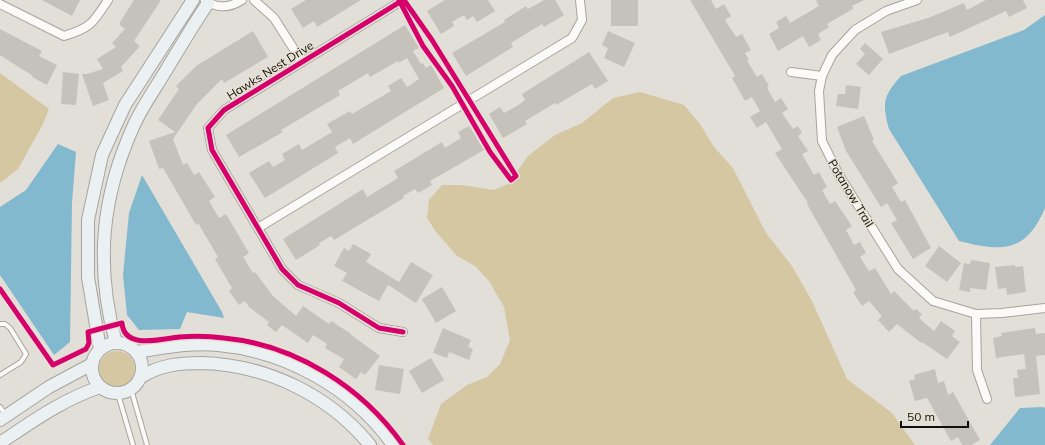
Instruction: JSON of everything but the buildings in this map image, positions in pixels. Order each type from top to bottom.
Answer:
[{"type":"street","points":[[0,4],[64,36],[81,31],[94,22],[108,0]]},
{"type":"street","points":[[100,349],[88,277],[88,220],[102,155],[125,105],[193,0]]},
{"type":"street","points":[[116,343],[111,326],[103,279],[103,239],[113,179],[134,124],[207,1],[225,7],[234,5],[242,0]]},
{"type":"street","points":[[254,0],[274,18],[302,62]]},
{"type":"street","name":"Hawks Nest Drive","points":[[258,228],[212,150],[208,128],[224,110],[403,0]]},
{"type":"street","points":[[402,332],[379,328],[340,303],[298,285],[282,269],[258,228],[572,38],[582,20],[580,0]]},
{"type":"street","name":"Potanow Trail","points":[[917,0],[886,11],[855,30],[832,55],[822,76],[819,91],[822,141],[839,175],[898,269],[933,301],[976,314],[1002,313],[1045,308]]},
{"type":"street","points":[[791,72],[822,76]]},
{"type":"street","points":[[976,314],[977,370],[987,399]]},
{"type":"street","points":[[141,377],[141,360],[136,352],[124,344],[116,343],[100,349],[92,364],[92,373],[95,381],[100,387],[108,392],[118,394],[131,389],[141,377],[160,366],[194,363],[224,364],[261,372],[292,383],[326,404],[352,425],[370,445]]},
{"type":"street","points":[[136,352],[192,345],[218,345],[258,351],[302,368],[332,386],[365,412],[393,445]]},
{"type":"street","points":[[2,414],[92,364]]},
{"type":"street","points":[[0,443],[58,404],[100,387]]},
{"type":"lane","points":[[0,324],[5,324],[10,328],[26,354],[21,362],[0,375]]},
{"type":"lane","points":[[131,389],[147,445]]},
{"type":"lane","points":[[118,394],[133,445]]},
{"type":"shaded area","points":[[0,73],[49,109],[43,124],[18,169],[0,183]]},
{"type":"shaded area","points":[[640,92],[684,105],[700,124],[714,147],[733,168],[766,233],[792,266],[812,301],[847,379],[892,413],[915,445],[433,445],[428,439],[441,404],[467,385],[487,377],[500,364],[510,340],[504,307],[489,281],[475,266],[457,256],[436,232],[427,218],[429,200],[442,185],[462,185],[494,190],[508,184],[528,156],[555,135],[582,123],[613,98]]},
{"type":"shaded area","points":[[117,351],[130,356],[135,369],[130,382],[117,387],[104,382],[99,369],[104,356]]},
{"type":"water","points":[[1045,15],[1045,208],[1038,223],[1030,234],[1011,246],[988,247],[959,241],[889,129],[885,113],[887,95],[901,76],[1024,30]]},
{"type":"water","points":[[58,144],[76,152],[72,203],[70,342],[54,355],[0,275],[0,207],[26,190]]},
{"type":"water","points":[[142,175],[222,312],[224,318],[187,312],[180,329],[139,330],[127,315],[123,275],[129,213]]},
{"type":"water","points":[[1020,408],[1045,408],[1045,445],[990,445]]},
{"type":"cycle path","points":[[399,0],[423,46],[452,86],[490,152],[511,180],[516,176],[432,40],[404,0]]},
{"type":"cycle path","points":[[403,0],[224,110],[208,128],[212,150],[282,269],[298,285],[339,303],[379,328],[403,332]]},
{"type":"cycle path","points":[[0,289],[53,365],[86,349],[89,343],[88,332],[122,323],[124,331],[129,337],[136,340],[154,341],[179,337],[202,336],[251,342],[277,350],[325,372],[368,405],[403,445]]}]
